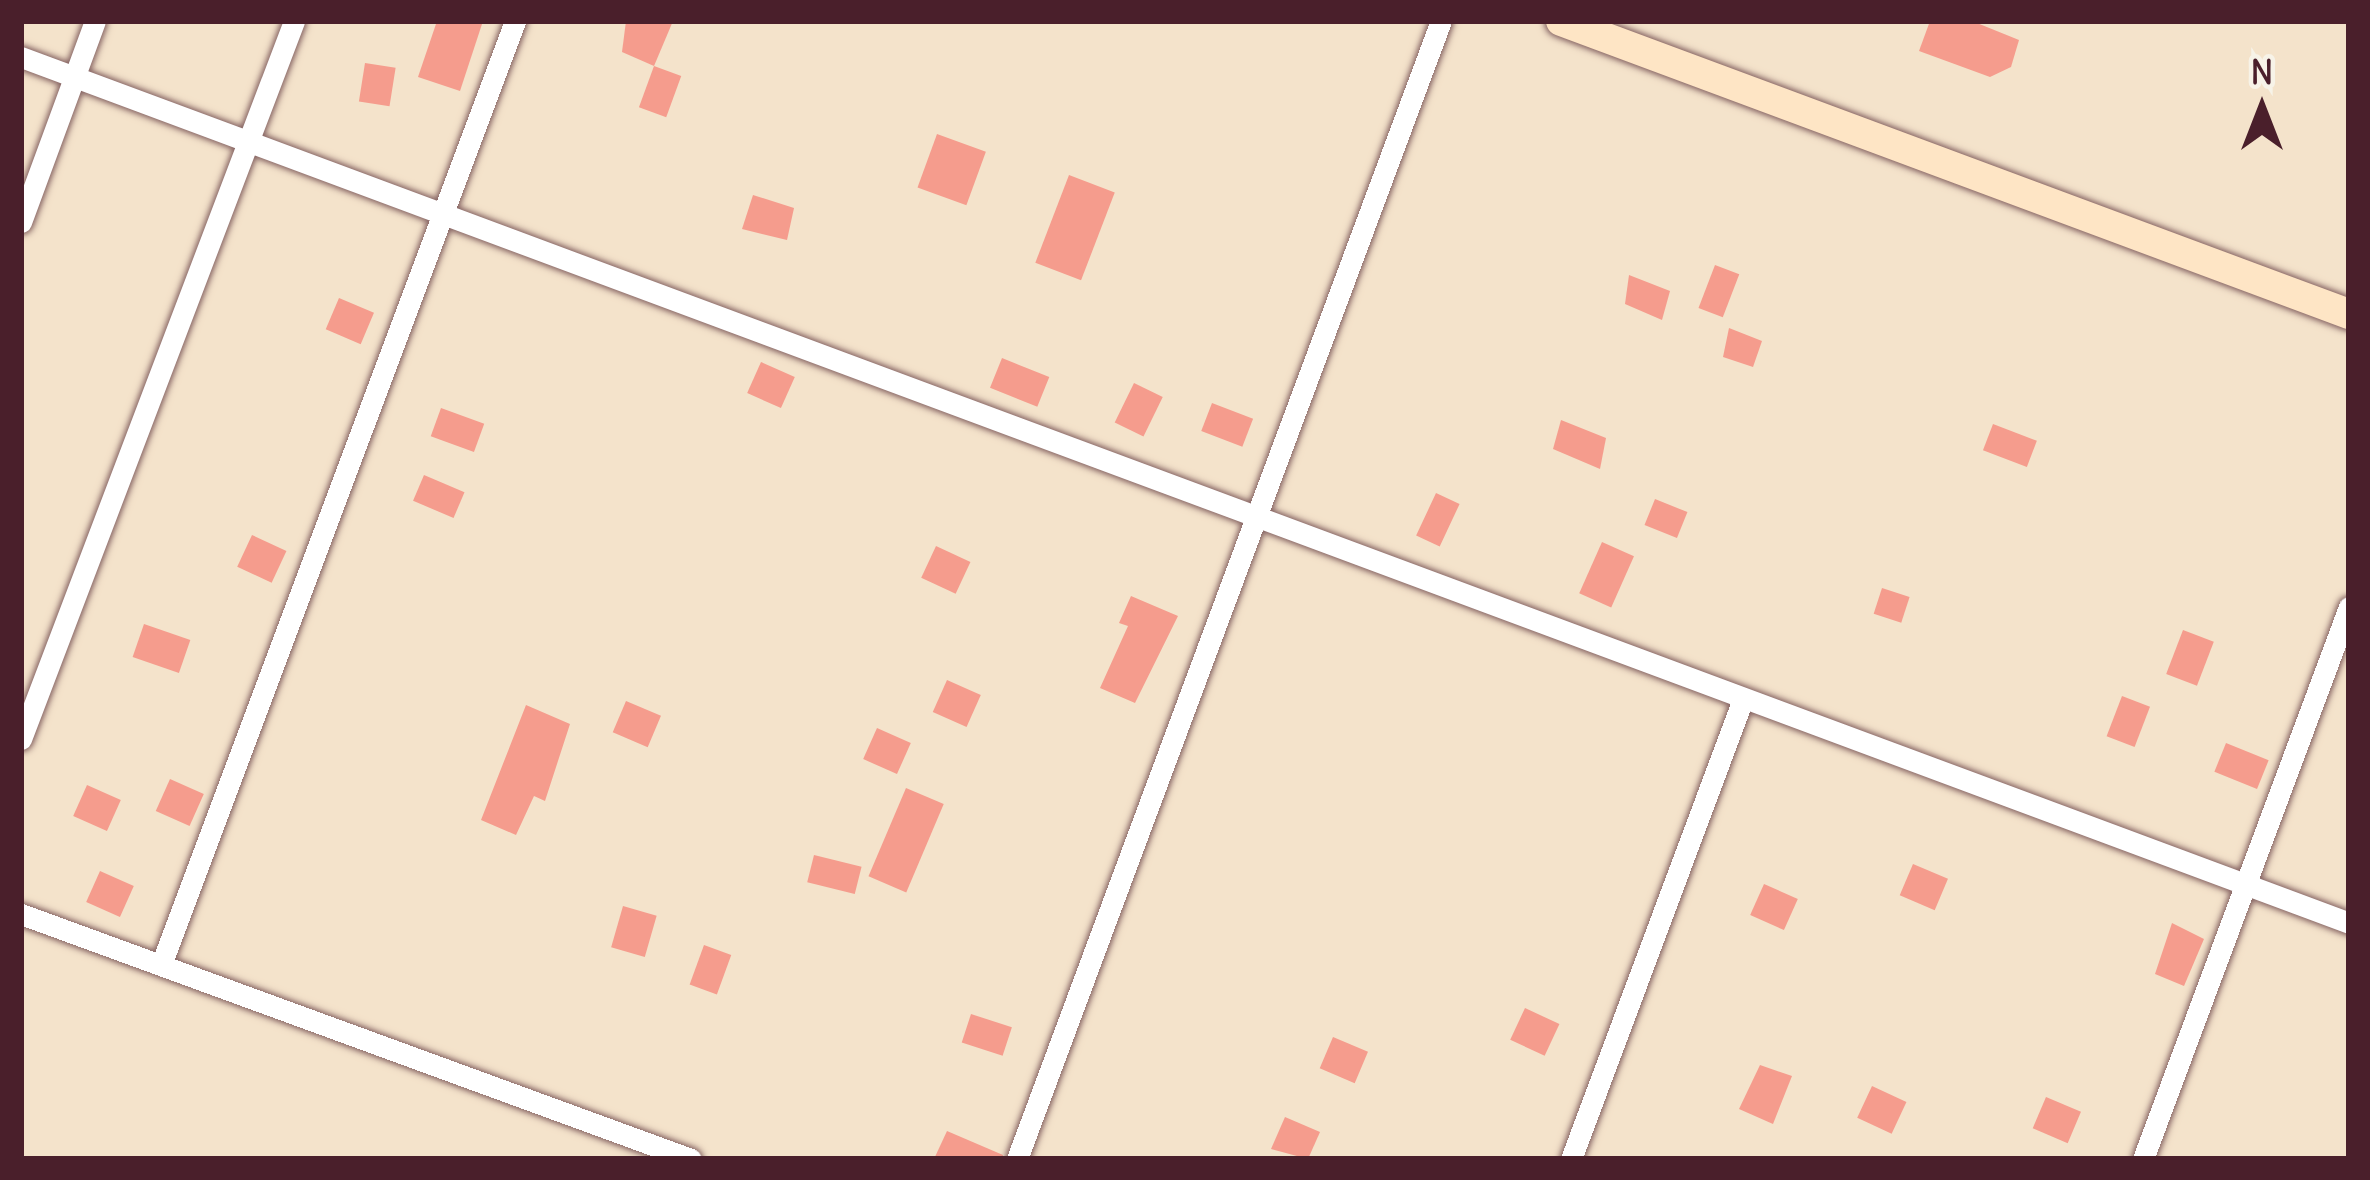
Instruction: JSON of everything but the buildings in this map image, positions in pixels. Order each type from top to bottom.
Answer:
[{"type":"street","points":[[21,222],[95,21]]},
{"type":"street","points":[[21,739],[294,21]]},
{"type":"street","points":[[160,965],[515,21]]},
{"type":"street","points":[[1017,1159],[1441,21]]},
{"type":"street","points":[[1562,21],[2349,314]]},
{"type":"street","points":[[21,58],[2349,923]]},
{"type":"street","points":[[2143,1159],[2349,607]]},
{"type":"street","points":[[1571,1159],[1743,698]]},
{"type":"street","points":[[21,914],[691,1159]]}]
